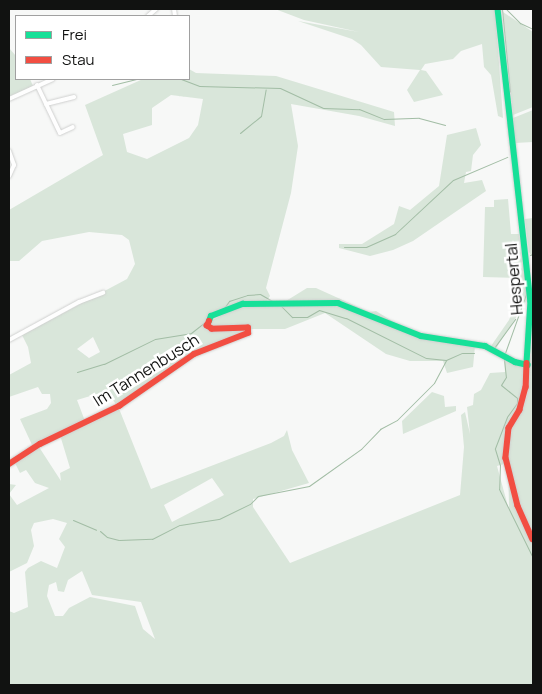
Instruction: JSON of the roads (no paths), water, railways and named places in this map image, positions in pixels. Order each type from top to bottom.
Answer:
[{"type":"street","name":"Hespertal","points":[[498,9],[532,301],[525,394],[509,428],[506,458],[518,506],[533,538]]},
{"type":"street","points":[[9,99],[50,80]]},
{"type":"street","points":[[37,85],[60,133],[73,127]]},
{"type":"street","points":[[46,104],[74,97]]},
{"type":"street","points":[[9,151],[14,165],[9,176]]},
{"type":"street","points":[[9,340],[79,302],[103,293]]},
{"type":"street","name":"Im Tannenbusch","points":[[9,464],[40,444],[119,406],[194,354],[248,333],[249,330],[245,328],[212,330],[207,326],[211,316],[239,305],[338,303],[421,336],[485,346],[505,357],[528,365]]},
{"type":"waterway","points":[[502,9],[510,92]]},
{"type":"waterway","points":[[506,9],[520,23],[533,29]]},
{"type":"waterway","points":[[112,85],[132,80]]},
{"type":"waterway","points":[[184,80],[199,86],[280,88],[323,108],[359,109],[384,119],[419,118],[445,125]]},
{"type":"waterway","points":[[240,133],[261,116],[266,89]]},
{"type":"waterway","points":[[507,122],[511,156]]},
{"type":"waterway","points":[[344,247],[366,247],[395,234],[453,180],[507,157]]},
{"type":"waterway","points":[[505,353],[526,294],[523,258]]},
{"type":"waterway","points":[[224,308],[229,301],[247,295],[260,294],[272,301]]},
{"type":"waterway","points":[[281,306],[292,317],[307,317],[319,310],[346,318],[426,358],[446,360],[462,353],[474,353]]},
{"type":"waterway","points":[[494,348],[515,319]]},
{"type":"waterway","points":[[77,372],[104,364],[155,339],[191,333],[205,322]]},
{"type":"waterway","points":[[504,359],[506,377],[501,385],[517,398],[517,403],[507,417],[495,449],[500,465],[499,489],[533,558]]},
{"type":"waterway","points":[[100,531],[107,537],[119,540],[152,539],[180,525],[219,519],[250,504],[258,496],[309,486],[361,449],[380,429],[397,420],[434,383],[446,360]]},
{"type":"waterway","points":[[73,520],[96,530]]}]
